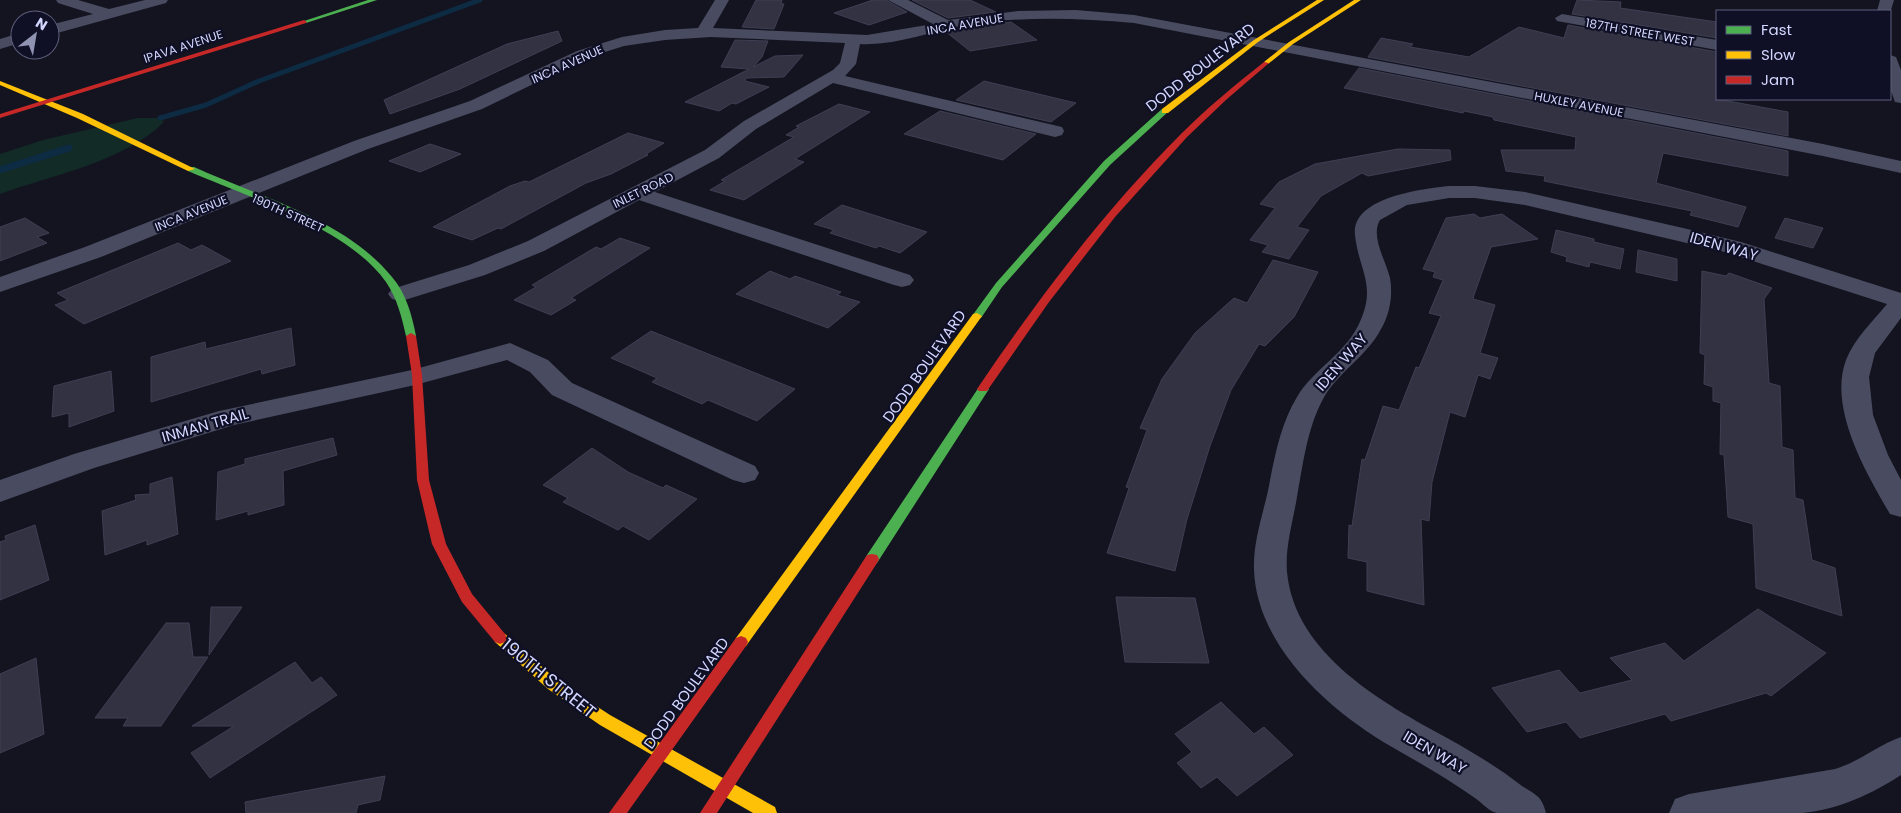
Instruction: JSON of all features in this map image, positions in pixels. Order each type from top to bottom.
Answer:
[{"type":"main road","name":"IPAVA AVENUE","points":[[0,116],[374,0]]},
{"type":"main road","name":"DODD BOULEVARD","points":[[617,813],[933,380],[999,285],[1107,163],[1172,105],[1256,42],[1321,0]]},
{"type":"main road","points":[[708,813],[924,477],[1044,298],[1107,216],[1173,143],[1220,100],[1286,47],[1358,0]]},
{"type":"main road","name":"190TH STREET","points":[[0,83],[46,102],[328,232],[371,259],[400,294],[408,316],[423,480],[428,506],[450,569],[471,603],[498,638],[558,690],[596,716],[726,787],[769,813]]},
{"type":"main road","points":[[0,96],[38,85]]},
{"type":"street","points":[[63,0],[109,14]]},
{"type":"street","points":[[60,27],[161,0]]},
{"type":"street","points":[[703,32],[722,0]]},
{"type":"street","points":[[895,0],[909,5],[946,25]]},
{"type":"street","name":"INCA AVENUE","points":[[0,285],[93,252],[361,145],[476,105],[583,54],[645,37],[703,32],[854,41],[893,38],[946,25],[1018,15],[1076,14],[1134,19],[1256,42]]},
{"type":"street","name":"187TH STREET WEST","points":[[1562,18],[1716,45]]},
{"type":"street","name":"INLET ROAD","points":[[400,294],[509,258],[712,154],[750,125],[832,78],[848,64],[854,41]]},
{"type":"street","name":"HUXLEY AVENUE","points":[[1256,42],[1823,150],[1901,167]]},
{"type":"street","points":[[1894,70],[1901,98]]},
{"type":"street","points":[[832,78],[1055,131]]},
{"type":"street","points":[[638,192],[902,280]]},
{"type":"street","name":"IDEN WAY","points":[[1526,813],[1495,788],[1386,724],[1336,686],[1300,644],[1287,623],[1272,583],[1272,546],[1284,485],[1302,414],[1319,384],[1366,334],[1378,306],[1378,279],[1365,236],[1369,222],[1390,205],[1430,194],[1464,192],[1520,198],[1732,247],[1901,301]]},
{"type":"street","points":[[1901,301],[1889,321],[1864,350],[1856,374],[1855,388],[1866,437],[1878,466],[1901,506]]},
{"type":"street","points":[[415,377],[510,352],[539,366],[562,389],[744,473]]},
{"type":"street","name":"INMAN TRAIL","points":[[0,491],[84,461],[229,417],[415,377]]},
{"type":"street","points":[[1689,813],[1796,795],[1855,780],[1878,769],[1901,754]]},
{"type":"green space","points":[[138,118],[160,118],[164,122],[148,136],[108,157],[0,194],[0,154],[43,140]]},
{"type":"building","points":[[756,0],[782,0],[781,4],[784,4],[774,29],[742,27]]},
{"type":"building","points":[[873,0],[886,0],[907,12],[869,25],[834,13]]},
{"type":"building","points":[[912,0],[970,0],[996,12],[948,18]]},
{"type":"building","points":[[1577,0],[1621,2],[1620,8],[1716,22],[1716,38],[1572,14]]},
{"type":"building","points":[[1011,22],[1037,40],[970,51],[945,31]]},
{"type":"building","points":[[1568,25],[1716,52],[1716,100],[1788,112],[1788,136],[1368,57],[1381,38],[1413,44],[1410,47],[1469,57],[1519,27],[1564,38]]},
{"type":"building","points":[[558,31],[562,41],[460,89],[390,114],[384,100],[507,44]]},
{"type":"building","points":[[735,40],[768,41],[762,57],[753,67],[775,56],[803,55],[784,77],[746,78],[745,81],[769,87],[736,104],[732,103],[719,111],[685,102],[749,69],[721,67]]},
{"type":"building","points":[[1359,68],[1788,151],[1788,176],[1663,153],[1656,183],[1746,207],[1738,227],[1690,215],[1692,211],[1544,181],[1545,176],[1506,171],[1501,150],[1575,150],[1576,137],[1494,120],[1493,117],[1464,111],[1463,113],[1344,88]]},
{"type":"building","points":[[984,81],[1076,103],[1051,122],[956,100]]},
{"type":"building","points":[[839,104],[870,112],[795,159],[804,162],[744,200],[710,190],[725,181],[721,180],[794,137],[786,135],[799,127],[796,126]]},
{"type":"building","points":[[940,111],[1036,134],[1003,160],[904,134]]},
{"type":"building","points":[[628,133],[664,143],[646,154],[648,155],[611,174],[586,183],[501,229],[498,228],[472,240],[433,227],[510,186],[525,181],[529,182]]},
{"type":"building","points":[[430,144],[461,154],[420,172],[389,161]]},
{"type":"building","points":[[1398,149],[1450,150],[1451,160],[1368,176],[1362,173],[1321,196],[1297,227],[1309,230],[1289,259],[1262,252],[1268,245],[1250,240],[1275,208],[1260,204],[1279,182],[1315,164]]},
{"type":"building","points":[[842,205],[927,232],[900,253],[879,246],[876,248],[830,233],[834,230],[814,224]]},
{"type":"building","points":[[1474,214],[1480,218],[1502,214],[1538,239],[1491,247],[1474,295],[1473,299],[1495,305],[1480,353],[1498,358],[1490,379],[1478,375],[1465,417],[1450,412],[1432,482],[1429,521],[1421,519],[1424,605],[1367,591],[1367,562],[1348,558],[1349,525],[1352,526],[1362,459],[1365,460],[1383,406],[1399,410],[1416,367],[1419,368],[1441,316],[1429,313],[1443,280],[1433,277],[1435,272],[1423,269],[1446,218]]},
{"type":"building","points":[[25,218],[49,233],[37,237],[47,243],[0,261],[0,227]]},
{"type":"building","points":[[1785,218],[1823,228],[1813,248],[1775,238]]},
{"type":"building","points":[[1556,230],[1594,239],[1594,242],[1624,249],[1620,269],[1590,262],[1589,267],[1566,261],[1567,257],[1551,252]]},
{"type":"building","points":[[620,238],[650,248],[571,298],[576,300],[551,315],[514,300],[536,287],[532,285],[596,247],[601,249]]},
{"type":"building","points":[[178,243],[191,250],[202,245],[231,261],[84,324],[55,305],[68,300],[57,293]]},
{"type":"building","points":[[1638,250],[1677,259],[1677,281],[1636,272]]},
{"type":"building","points":[[1273,260],[1318,272],[1294,317],[1265,346],[1259,344],[1231,390],[1210,446],[1187,519],[1175,571],[1107,553],[1129,488],[1126,487],[1147,430],[1140,428],[1162,379],[1195,333],[1234,298],[1247,303]]},
{"type":"building","points":[[770,271],[790,279],[795,276],[841,292],[837,295],[860,302],[828,328],[736,294]]},
{"type":"building","points":[[1702,271],[1726,276],[1729,273],[1772,288],[1764,299],[1769,383],[1780,386],[1782,447],[1793,450],[1795,498],[1803,500],[1812,560],[1835,568],[1842,616],[1756,588],[1753,524],[1728,517],[1724,455],[1720,454],[1721,403],[1713,401],[1713,387],[1704,384],[1705,355],[1700,353]]},
{"type":"building","points":[[291,328],[295,365],[262,374],[261,369],[151,402],[151,357],[205,342],[206,349]]},
{"type":"building","points":[[651,331],[795,389],[757,421],[708,400],[702,404],[652,382],[657,378],[611,358]]},
{"type":"building","points":[[111,371],[114,411],[69,427],[69,413],[52,417],[54,386]]},
{"type":"building","points":[[333,438],[337,455],[283,471],[284,505],[248,515],[248,511],[216,520],[218,472],[245,464],[245,459]]},
{"type":"building","points":[[592,448],[628,472],[663,488],[666,485],[697,499],[649,540],[623,526],[618,530],[563,502],[568,498],[543,485]]},
{"type":"building","points":[[172,477],[178,534],[147,545],[147,540],[105,555],[102,511],[136,500],[135,495],[150,494],[150,484]]},
{"type":"building","points":[[35,525],[49,580],[0,600],[0,542],[6,540],[5,536]]},
{"type":"building","points":[[1116,597],[1195,598],[1209,663],[1125,662]]},
{"type":"building","points":[[211,607],[242,607],[209,655]]},
{"type":"building","points":[[1758,609],[1826,653],[1771,696],[1766,693],[1671,721],[1665,714],[1580,738],[1566,722],[1527,732],[1492,688],[1559,670],[1580,693],[1632,680],[1610,658],[1665,643],[1684,661]]},
{"type":"building","points":[[166,623],[189,623],[193,657],[208,657],[161,726],[123,726],[128,718],[95,718]]},
{"type":"building","points":[[36,658],[44,734],[0,753],[0,674]]},
{"type":"building","points":[[295,662],[312,683],[321,677],[337,695],[210,778],[191,753],[234,726],[192,726]]},
{"type":"building","points":[[1221,702],[1254,734],[1264,727],[1293,755],[1237,796],[1217,777],[1201,788],[1177,763],[1192,752],[1175,734]]},
{"type":"building","points":[[385,776],[380,800],[358,805],[356,813],[246,813],[245,802]]},
{"type":"waterway","points":[[160,118],[206,105],[259,81],[480,0]]},
{"type":"waterway","points":[[0,170],[69,148]]},
{"type":"traffic: fast","points":[[304,22],[374,0]]},
{"type":"traffic: fast","points":[[977,316],[999,285],[1107,163],[1165,111]]},
{"type":"traffic: fast","points":[[191,169],[298,215],[351,244],[372,261],[389,279],[403,306],[411,336]]},
{"type":"traffic: fast","points":[[872,559],[983,389]]},
{"type":"traffic: slow","points":[[1165,111],[1256,41],[1321,0]]},
{"type":"traffic: slow","points":[[1266,63],[1291,43],[1358,0]]},
{"type":"traffic: slow","points":[[0,83],[80,116],[191,169]]},
{"type":"traffic: slow","points":[[741,642],[977,316]]},
{"type":"traffic: slow","points":[[500,638],[553,685],[605,720],[769,813]]},
{"type":"traffic: jam","points":[[0,116],[304,22]]},
{"type":"traffic: jam","points":[[983,389],[1045,300],[1147,174],[1224,98],[1266,63]]},
{"type":"traffic: jam","points":[[411,336],[417,375],[423,480],[439,544],[467,598],[500,638]]},
{"type":"traffic: jam","points":[[708,813],[872,559]]},
{"type":"traffic: jam","points":[[617,813],[741,642]]}]
